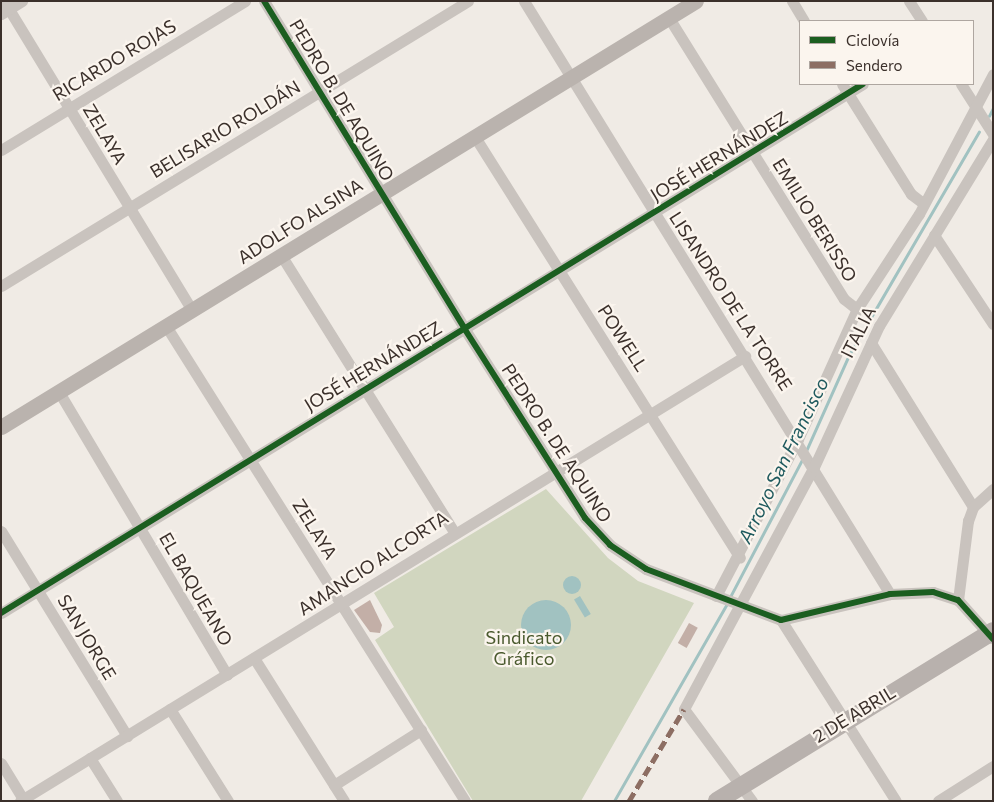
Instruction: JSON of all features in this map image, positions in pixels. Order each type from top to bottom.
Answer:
[{"type":"main road","name":"2 DE ABRIL","points":[[717,801],[846,719],[991,634]]},
{"type":"street","points":[[5,8],[22,1]]},
{"type":"street","name":"RICARDO ROJAS","points":[[1,150],[245,1]]},
{"type":"street","name":"PEDRO B. DE AQUINO","points":[[264,1],[318,93],[464,328],[596,531],[626,558],[720,598],[781,620]]},
{"type":"street","name":"BELISARIO ROLDÁN","points":[[1,286],[468,1]]},
{"type":"street","name":"LISANDRO DE LA TORRE","points":[[524,1],[654,213],[800,443],[890,594]]},
{"type":"street","name":"ADOLFO ALSINA","points":[[1,427],[696,1]]},
{"type":"street","points":[[792,1],[803,20]]},
{"type":"street","points":[[909,1],[921,20]]},
{"type":"street","name":"ZELAYA","points":[[5,8],[69,108],[192,310]]},
{"type":"street","name":"EMILIO BERISSO","points":[[669,18],[751,153],[844,299],[857,309]]},
{"type":"street","name":"ITALIA","points":[[720,598],[800,443],[857,309],[978,111],[993,74]]},
{"type":"street","points":[[843,85],[910,194],[923,203]]},
{"type":"street","name":"JOSÉ HERNÁNDEZ","points":[[1,613],[139,526],[251,460],[559,270],[849,95],[862,85]]},
{"type":"street","points":[[962,85],[992,135]]},
{"type":"street","name":"ITALIA","points":[[740,785],[684,708],[740,605],[812,464],[871,342],[992,135]]},
{"type":"street","name":"POWELL","points":[[476,137],[740,558]]},
{"type":"street","points":[[934,235],[993,324]]},
{"type":"street","points":[[281,255],[364,391],[454,532]]},
{"type":"street","name":"ZELAYA","points":[[166,326],[465,801]]},
{"type":"street","points":[[871,342],[973,507]]},
{"type":"street","name":"AMANCIO ALCORTA","points":[[22,800],[227,675],[454,532],[652,416],[745,356]]},
{"type":"street","name":"EL BAQUEANO","points":[[59,392],[227,675]]},
{"type":"street","points":[[958,600],[961,553],[973,507],[993,489]]},
{"type":"street","name":"SAN JORGE","points":[[1,531],[127,736]]},
{"type":"street","points":[[896,801],[846,719],[781,620],[890,594],[933,592],[958,600],[991,634]]},
{"type":"street","name":"EL BAQUEANO","points":[[254,658],[344,801]]},
{"type":"street","points":[[170,709],[228,801]]},
{"type":"street","points":[[334,785],[421,730]]},
{"type":"street","points":[[90,758],[117,801]]},
{"type":"street","points":[[1,764],[22,800]]},
{"type":"street","points":[[938,801],[993,766]]},
{"type":"street","points":[[740,785],[752,801]]},
{"type":"green space","name":"Sindicato Gráfico","points":[[546,489],[608,558],[638,581],[694,603],[581,801],[473,801],[375,640],[394,627],[374,593]]},
{"type":"water","points":[[572,576],[578,579],[581,585],[578,591],[572,594],[566,591],[563,585],[566,579]]},
{"type":"water","points":[[580,596],[591,614],[585,618],[574,600]]},
{"type":"water","points":[[546,600],[560,604],[567,611],[571,625],[567,639],[560,646],[546,650],[532,646],[525,639],[521,625],[525,611],[532,604]]},
{"type":"building","points":[[370,600],[382,625],[380,633],[370,632],[354,610]]},
{"type":"building","points":[[689,623],[698,628],[687,648],[678,643]]},
{"type":"waterway","name":"Arroyo San Francisco","points":[[989,116],[993,108]]},
{"type":"waterway","name":"Arroyo San Francisco","points":[[806,451],[849,355],[979,132]]},
{"type":"waterway","name":"Arroyo San Francisco","points":[[730,597],[803,458]]},
{"type":"waterway","name":"Arroyo San Francisco","points":[[614,801],[728,602]]},
{"type":"marked path","points":[[629,801],[684,709]]},
{"type":"cycle path","points":[[264,1],[464,328],[585,518],[610,545],[646,569],[781,620],[890,594],[933,592],[958,600],[993,639]]},
{"type":"cycle path","points":[[1,613],[861,85]]}]
